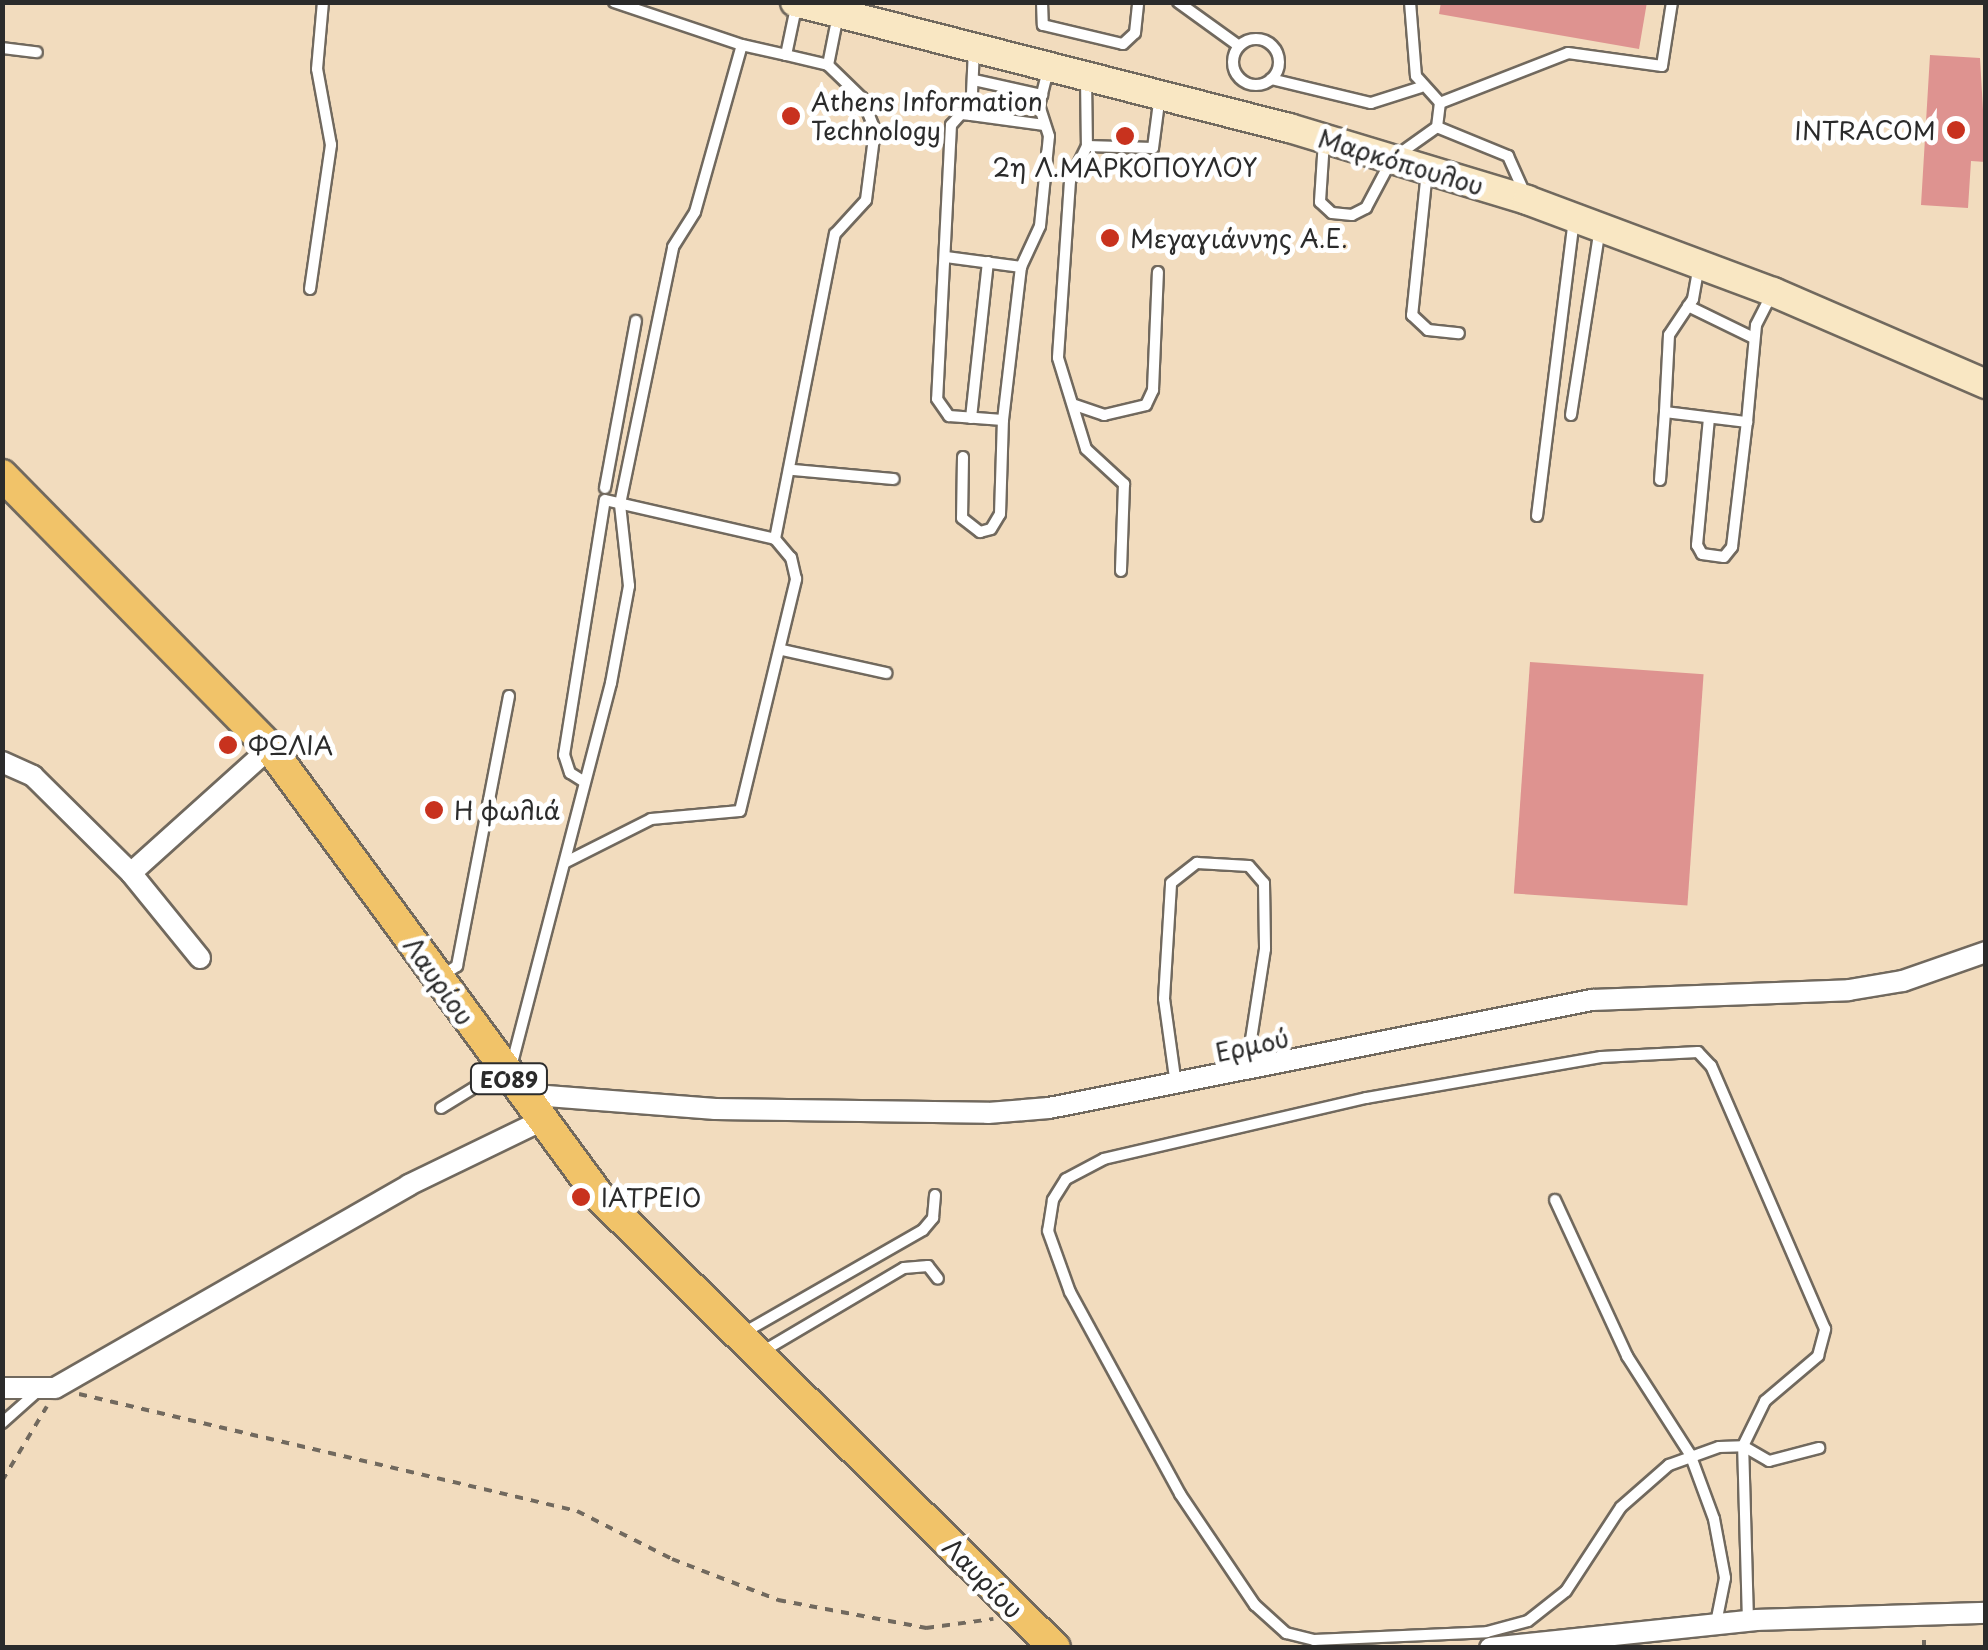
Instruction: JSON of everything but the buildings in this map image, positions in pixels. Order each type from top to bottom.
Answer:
[{"type":"main road","name":"Μαρκόπουλου","points":[[796,3],[1324,139],[1527,200],[1774,292],[1986,384]]},
{"type":"main road","name":"Λαυρίου","points":[[2,476],[124,611],[196,684],[270,748],[539,1122],[599,1196],[1055,1648]]},
{"type":"street","points":[[131,873],[270,748]]},
{"type":"street","points":[[2,762],[33,776],[131,873],[200,958]]},
{"type":"street","name":"Ερμού","points":[[510,1080],[715,1109],[988,1113],[1176,1086],[1592,1000],[1849,990],[1903,981],[1985,955]]},
{"type":"street","points":[[2,1388],[46,1390],[410,1186],[539,1122]]},
{"type":"street","points":[[1490,1648],[1748,1621],[1986,1613]]},
{"type":"lane","points":[[310,290],[331,145],[317,68],[323,2]]},
{"type":"lane","points":[[614,2],[742,45],[828,65],[862,98],[874,130],[866,200],[835,234],[793,470],[775,538]]},
{"type":"lane","points":[[1042,2],[1043,25],[1123,44],[1135,33],[1138,2]]},
{"type":"lane","points":[[1178,2],[1239,46]]},
{"type":"lane","points":[[1410,2],[1421,87],[1440,103]]},
{"type":"lane","points":[[1440,103],[1568,53],[1662,66],[1672,2]]},
{"type":"lane","points":[[786,54],[796,3]]},
{"type":"lane","points":[[828,65],[838,14]]},
{"type":"lane","points":[[1270,79],[1278,66],[1272,46],[1259,39],[1239,46],[1233,60],[1242,80],[1256,84],[1270,79],[1370,104],[1421,87]]},
{"type":"lane","points":[[441,1108],[510,1080],[566,862],[629,586],[620,504],[673,247],[695,212],[742,45]]},
{"type":"lane","points":[[2,48],[37,52]]},
{"type":"lane","points":[[971,116],[974,48]]},
{"type":"lane","points":[[963,457],[962,518],[980,532],[991,529],[1000,514],[1003,420],[1021,266],[1040,226],[1049,136],[1044,125],[1042,96],[1049,67]]},
{"type":"lane","points":[[1086,77],[1087,146],[1070,181],[1058,358],[1086,450],[1124,484],[1121,571]]},
{"type":"lane","points":[[974,80],[1042,96]]},
{"type":"lane","points":[[1087,146],[1153,148],[1160,95]]},
{"type":"lane","points":[[1324,139],[1320,202],[1332,213],[1352,215],[1366,208],[1392,160],[1437,127],[1440,103]]},
{"type":"lane","points":[[1003,420],[940,412],[937,399],[951,125],[961,114],[1044,125]]},
{"type":"lane","points":[[1437,127],[1508,156],[1527,200]]},
{"type":"lane","points":[[1427,170],[1412,315],[1428,330],[1459,333]]},
{"type":"lane","points":[[1571,415],[1587,222]]},
{"type":"lane","points":[[1537,516],[1587,222]]},
{"type":"lane","points":[[946,257],[1021,266]]},
{"type":"lane","points":[[971,418],[988,262]]},
{"type":"lane","points":[[1660,480],[1669,335],[1688,306],[1699,264]]},
{"type":"lane","points":[[1075,405],[1104,415],[1146,405],[1152,390],[1158,272]]},
{"type":"lane","points":[[1708,418],[1697,546],[1702,554],[1724,557],[1732,547],[1754,338],[1774,292]]},
{"type":"lane","points":[[1688,306],[1754,338]]},
{"type":"lane","points":[[605,488],[636,321]]},
{"type":"lane","points":[[622,388],[641,391]]},
{"type":"lane","points":[[1665,412],[1748,422]]},
{"type":"lane","points":[[793,470],[894,479]]},
{"type":"lane","points":[[566,862],[651,819],[740,811],[782,650],[796,579],[792,558],[775,538],[605,500],[564,755],[570,773],[583,781]]},
{"type":"lane","points":[[782,650],[886,672]]},
{"type":"lane","points":[[438,978],[457,966],[509,696]]},
{"type":"lane","points":[[1176,1086],[1164,1000],[1171,883],[1198,863],[1249,866],[1264,883],[1265,949],[1246,1072]]},
{"type":"lane","points":[[1748,1621],[1743,1446],[1765,1401],[1818,1356],[1825,1328],[1711,1066],[1698,1052],[1601,1056],[1366,1098],[1104,1160],[1066,1179],[1053,1200],[1048,1231],[1070,1292],[1180,1494],[1255,1605],[1286,1633],[1314,1640],[1487,1632],[1528,1621],[1566,1591],[1622,1507],[1690,1454],[1743,1446],[1768,1461],[1820,1448]]},
{"type":"lane","points":[[750,1344],[922,1230],[933,1218],[935,1195]]},
{"type":"lane","points":[[1555,1200],[1627,1356],[1690,1454],[1714,1520],[1725,1578],[1716,1624]]},
{"type":"lane","points":[[750,1344],[904,1268],[928,1266],[938,1279]]},
{"type":"lane","points":[[4,1421],[46,1390]]},
{"type":"path","points":[[2,1481],[46,1390],[578,1511],[672,1558],[778,1600],[834,1614],[926,1628],[974,1626],[1016,1611]]},
{"type":"place","name":"Athens Information Technology","points":[[791,116]]},
{"type":"place","name":"INTRACOM","points":[[1956,130]]},
{"type":"place","name":"2η Λ.ΜΑΡΚΟΠΟΥΛΟΥ","points":[[1125,136]]},
{"type":"place","name":"Μεγαγιάννης Α.Ε.","points":[[1110,238]]},
{"type":"place","name":"ΦΩΛΙΑ","points":[[228,745]]},
{"type":"place","name":"Η φωλιά","points":[[434,810]]},
{"type":"place","name":"ΙΑΤΡΕΙΟ","points":[[581,1197]]}]
